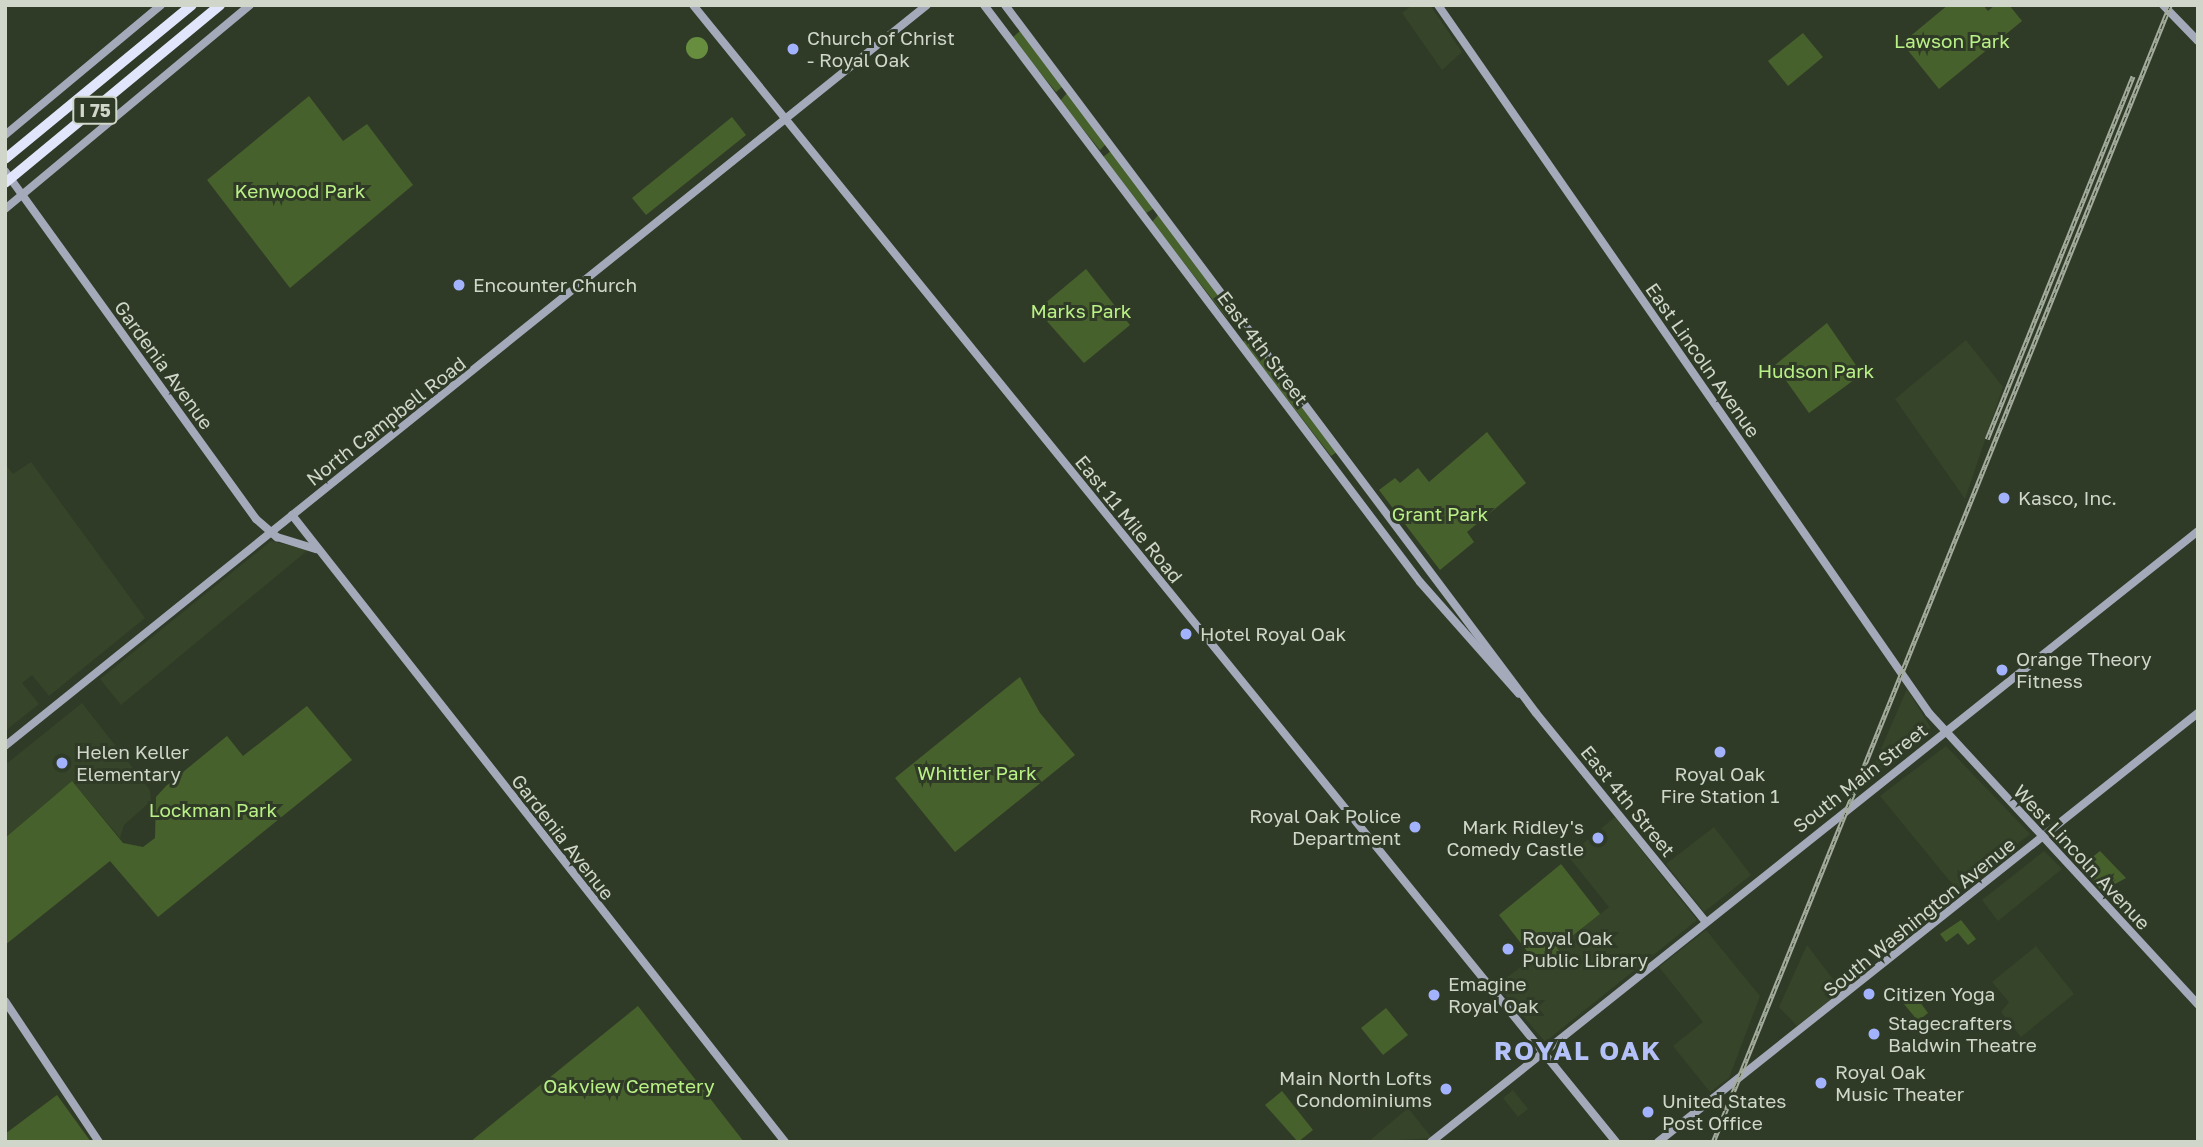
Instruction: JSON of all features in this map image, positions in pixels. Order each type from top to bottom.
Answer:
[{"type":"highway","name":"I 75","points":[[5,183],[220,5]]},
{"type":"highway","name":"I 75","points":[[5,159],[188,8]]},
{"type":"street","points":[[5,135],[161,5]]},
{"type":"street","points":[[5,209],[250,5]]},
{"type":"street","name":"East 11 Mile Road","points":[[693,5],[1616,1142]]},
{"type":"street","name":"North Campbell Road","points":[[5,746],[927,5]]},
{"type":"street","name":"East 4th Street","points":[[984,5],[1420,582],[1527,700]]},
{"type":"street","name":"East 4th Street","points":[[1005,5],[1527,700],[1705,921]]},
{"type":"street","name":"East Lincoln Avenue","points":[[1438,5],[1944,732]]},
{"type":"street","points":[[2163,5],[2198,41]]},
{"type":"street","name":"Gardenia Avenue","points":[[5,171],[270,533]]},
{"type":"street","name":"Gardenia Avenue","points":[[292,515],[785,1142]]},
{"type":"street","name":"South Main Street","points":[[1431,1142],[1705,921],[2198,531]]},
{"type":"street","points":[[270,533],[318,551]]},
{"type":"street","name":"South Washington Avenue","points":[[1658,1142],[2198,713]]},
{"type":"street","name":"West Lincoln Avenue","points":[[1944,732],[2198,1005]]},
{"type":"street","points":[[5,1001],[99,1142]]},
{"type":"shaded area","points":[[1412,5],[1430,5],[1462,52],[1442,70],[1402,13]]},
{"type":"shaded area","points":[[693,37],[701,37],[708,44],[708,52],[701,59],[693,59],[686,52],[686,44]]},
{"type":"shaded area","points":[[1966,340],[2003,387],[1965,499],[1895,399]]},
{"type":"shaded area","points":[[31,462],[145,618],[49,696],[32,675],[22,683],[39,704],[5,731],[5,464],[13,474]]},
{"type":"shaded area","points":[[271,541],[308,550],[121,705],[100,679]]},
{"type":"shaded area","points":[[1907,689],[1931,728],[1872,777],[1870,774]]},
{"type":"shaded area","points":[[82,703],[150,790],[151,801],[124,825],[120,838],[72,781],[5,838],[5,765]]},
{"type":"shaded area","points":[[1946,746],[2030,834],[1958,891],[1880,796]]},
{"type":"shaded area","points":[[1615,817],[1697,920],[1545,1042],[1497,985],[1535,956],[1545,957],[1556,970],[1567,961],[1557,948],[1609,907],[1568,856]]},
{"type":"shaded area","points":[[1714,827],[1751,875],[1704,912],[1666,864]]},
{"type":"shaded area","points":[[2044,851],[2062,869],[1998,921],[1982,900]]},
{"type":"shaded area","points":[[1706,930],[1760,996],[1729,1078],[1710,1092],[1673,1046],[1703,1022],[1659,967]]},
{"type":"shaded area","points":[[1807,945],[1842,991],[1797,1026],[1779,1007]]},
{"type":"shaded area","points":[[2036,946],[2074,994],[2021,1037],[2001,1012],[2009,1002],[1992,982]]},
{"type":"shaded area","points":[[1513,1090],[1528,1109],[1518,1117],[1503,1098]]},
{"type":"shaded area","points":[[1408,1108],[1432,1138],[1368,1142]]},
{"type":"green space","name":"Lawson Park","points":[[1948,5],[1983,5],[1988,11],[1995,5],[2009,5],[2022,21],[1939,89],[1902,43]]},
{"type":"green space","points":[[1020,31],[1062,87],[1056,92],[1012,38]]},
{"type":"green space","points":[[1803,33],[1823,57],[1788,86],[1768,61]]},
{"type":"green space","points":[[1067,93],[1106,144],[1100,150],[1060,101]]},
{"type":"green space","name":"Kenwood Park","points":[[309,96],[343,141],[367,124],[413,185],[290,288],[207,180]]},
{"type":"green space","points":[[732,117],[746,135],[646,215],[632,198]]},
{"type":"green space","points":[[1111,151],[1153,209],[1146,213],[1103,157]]},
{"type":"green space","points":[[1159,214],[1233,314],[1227,318],[1152,222]]},
{"type":"green space","name":"Marks Park","points":[[1086,269],[1130,325],[1084,363],[1037,310]]},
{"type":"green space","name":"Hudson Park","points":[[1827,323],[1862,374],[1809,413],[1775,365]]},
{"type":"green space","points":[[1250,336],[1337,452],[1331,456],[1243,342]]},
{"type":"green space","name":"Grant Park","points":[[1487,432],[1526,483],[1467,532],[1474,542],[1440,570],[1379,490],[1395,478],[1400,483],[1418,468],[1429,482]]},
{"type":"green space","name":"Whittier Park","points":[[1020,677],[1040,713],[1075,755],[955,852],[895,778]]},
{"type":"green space","name":"Lockman Park","points":[[307,706],[352,760],[158,917],[110,861],[5,945],[5,838],[72,781],[123,843],[143,847],[155,838],[156,797],[166,786],[227,736],[243,756]]},
{"type":"green space","points":[[2100,851],[2126,878],[2102,891],[2117,879],[2100,889],[2080,867]]},
{"type":"green space","points":[[1561,864],[1600,914],[1557,948],[1567,961],[1555,970],[1545,957],[1530,955],[1499,915]]},
{"type":"green space","points":[[1961,920],[1976,939],[1968,945],[1958,933],[1946,942],[1940,934]]},
{"type":"green space","points":[[1914,994],[1928,1013],[1918,1021],[1904,1004]]},
{"type":"green space","name":"Oakview Cemetery","points":[[638,1006],[744,1142],[470,1142]]},
{"type":"green space","points":[[1386,1008],[1408,1035],[1383,1055],[1361,1028]]},
{"type":"green space","points":[[1282,1091],[1313,1130],[1298,1142],[1265,1105]]},
{"type":"green space","points":[[57,1095],[91,1142],[5,1142],[5,1134]]},
{"type":"railway","points":[[1713,1142],[2170,5]]},
{"type":"railway","points":[[1987,439],[2133,76]]},
{"type":"place","name":"Church of Christ - Royal Oak","points":[[793,49]]},
{"type":"place","name":"Encounter Church","points":[[459,285]]},
{"type":"place","name":"Kasco, Inc.","points":[[2004,498]]},
{"type":"place","name":"Hotel Royal Oak","points":[[1186,634]]},
{"type":"place","name":"Orange Theory Fitness","points":[[2002,670]]},
{"type":"place","name":"Royal Oak Fire Station 1","points":[[1720,752]]},
{"type":"place","name":"Helen Keller Elementary","points":[[62,763]]},
{"type":"place","name":"Royal Oak Police Department","points":[[1415,827]]},
{"type":"place","name":"Mark Ridley's Comedy Castle","points":[[1598,838]]},
{"type":"place","name":"Royal Oak Public Library","points":[[1508,949]]},
{"type":"place","name":"Citizen Yoga","points":[[1869,994]]},
{"type":"place","name":"Emagine Royal Oak","points":[[1434,995]]},
{"type":"place","name":"Stagecrafters Baldwin Theatre","points":[[1874,1034]]},
{"type":"place","name":"Royal Oak Music Theater","points":[[1821,1083]]},
{"type":"place","name":"Main North Lofts Condominiums","points":[[1446,1089]]},
{"type":"place","name":"United States Post Office","points":[[1648,1112]]},
{"type":"district","name":"ROYAL OAK","points":[[1578,1051]]}]
